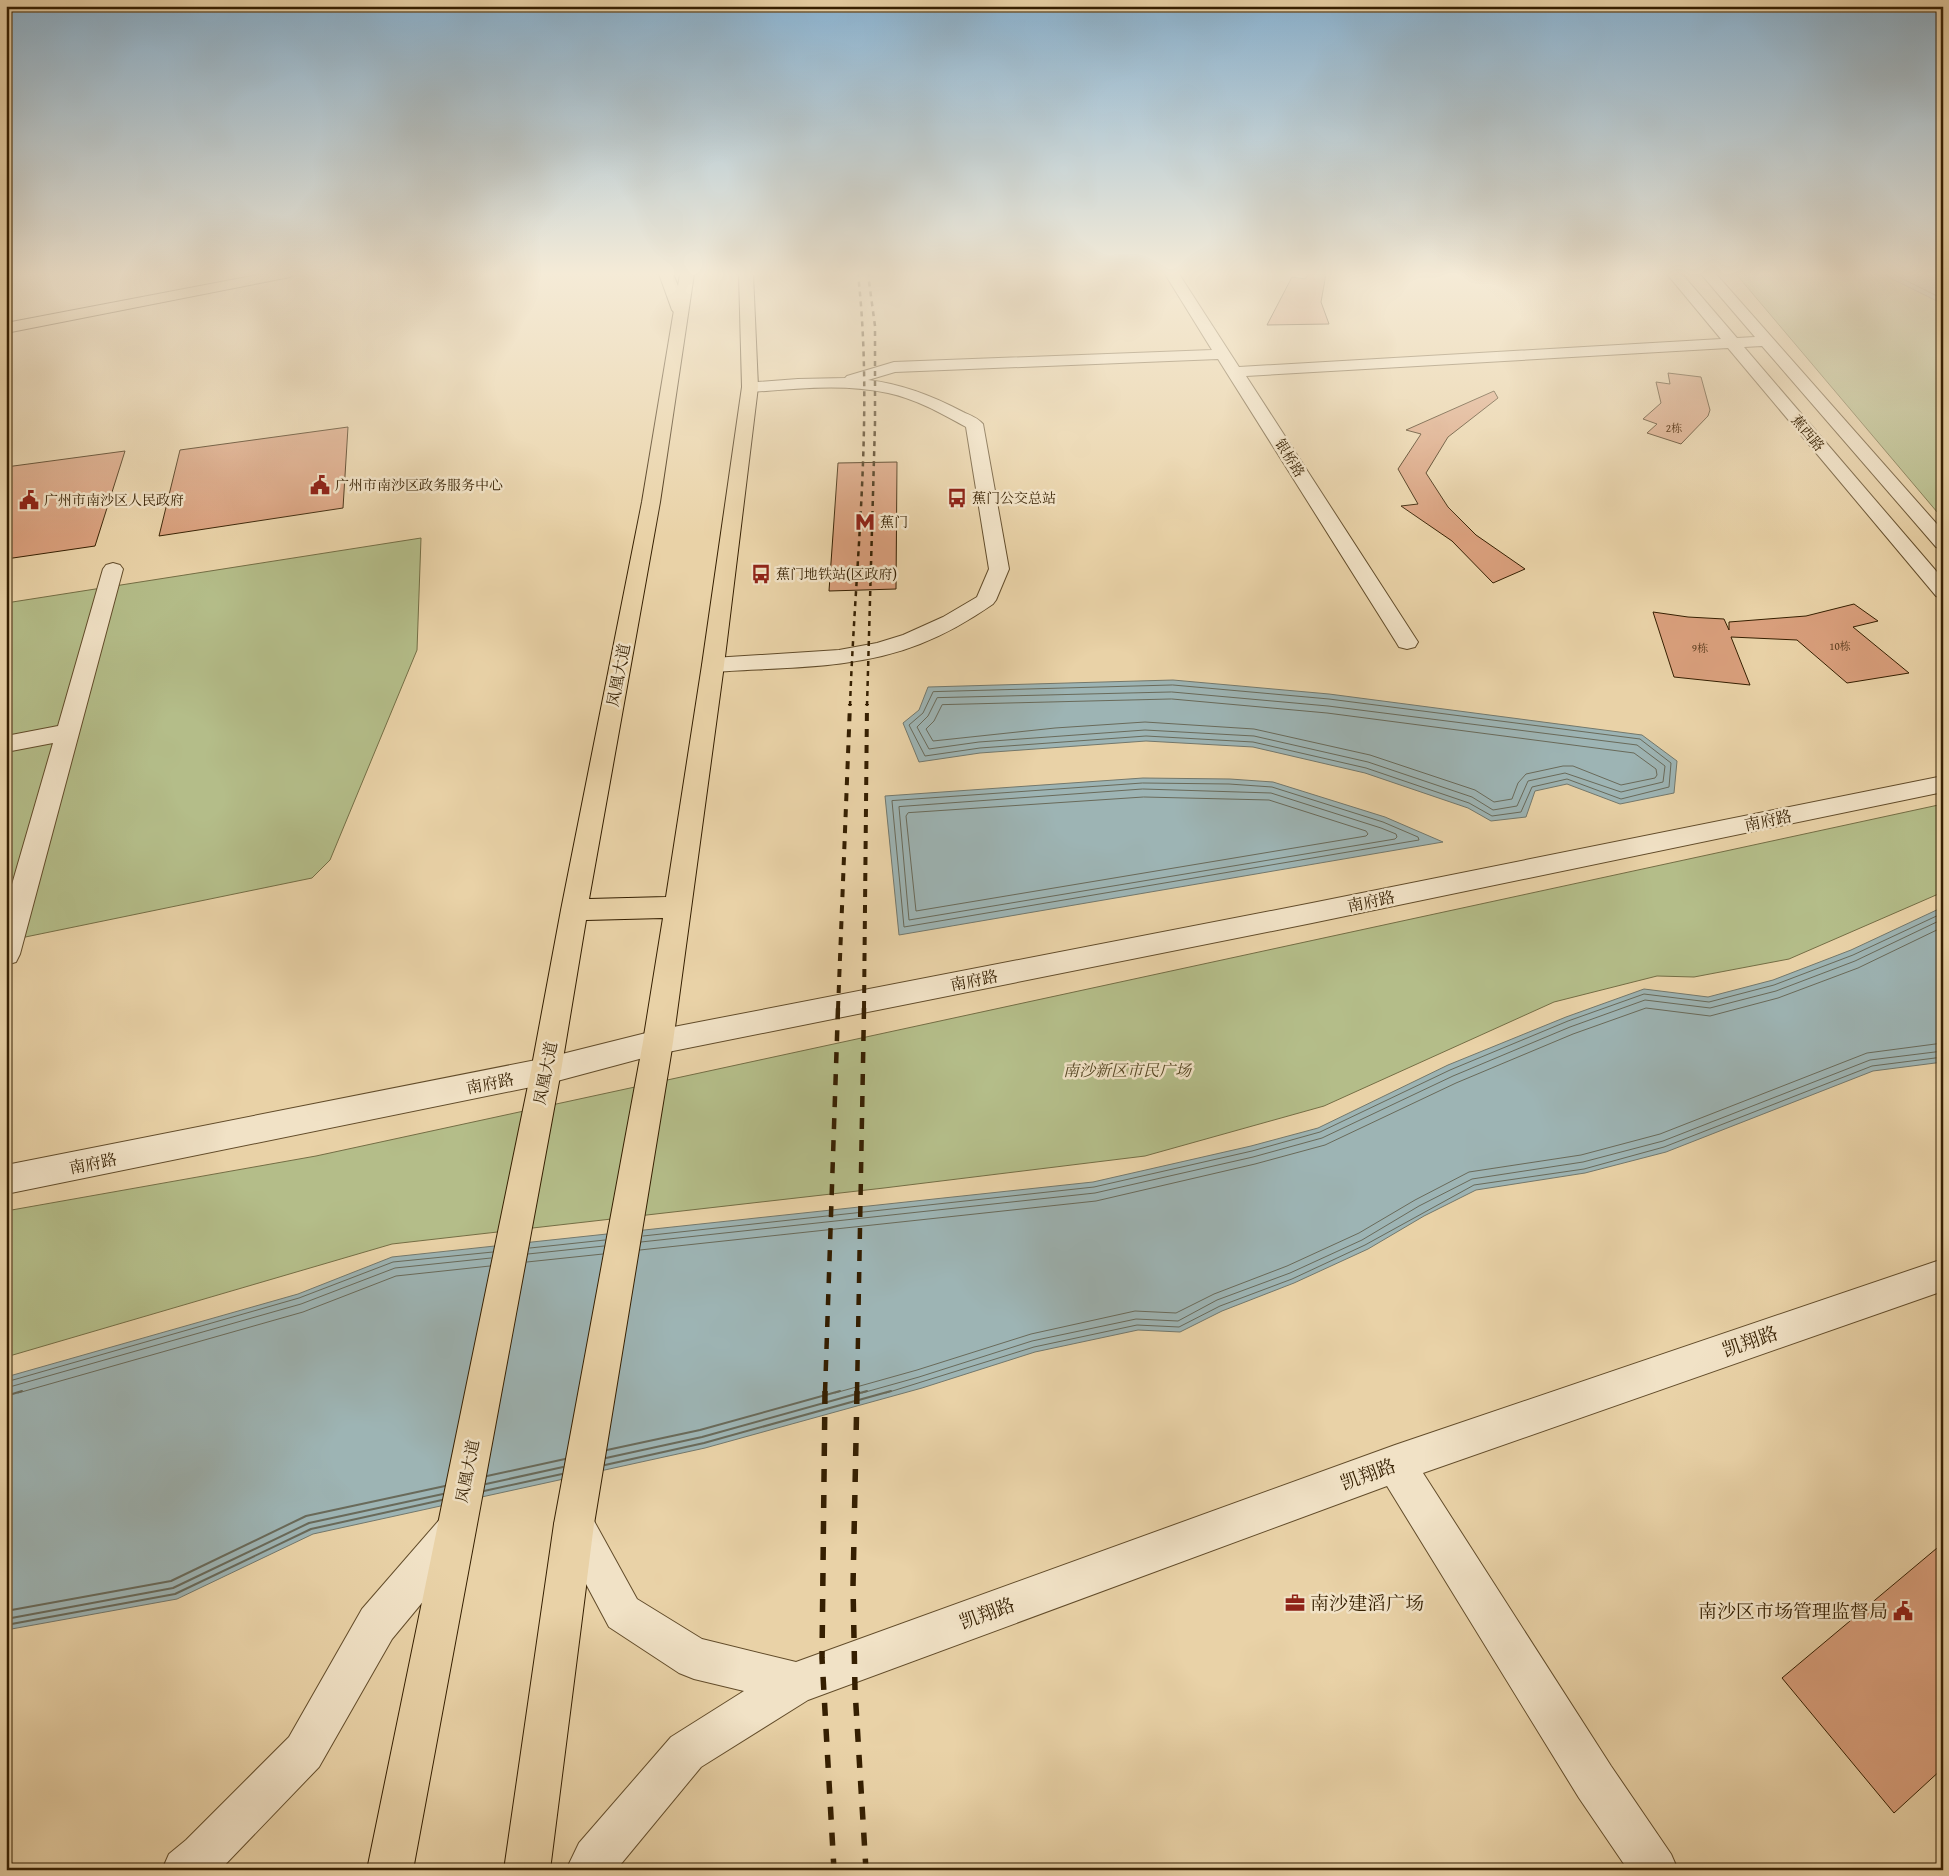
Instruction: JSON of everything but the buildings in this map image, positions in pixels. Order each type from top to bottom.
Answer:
[{"type":"main road","name":"凤凰大道","points":[[390,1870],[546,1071],[574,910],[651,502],[672,362]]},
{"type":"main road","points":[[527,1870],[574,1524],[632,1200],[678,907],[750,387],[749,362]]},
{"type":"main road","points":[[574,910],[678,907]]},
{"type":"street","points":[[837,383],[894,367],[1032,362]]},
{"type":"street","name":"银桥路","points":[[1229,362],[1407,642]]},
{"type":"street","points":[[1236,372],[1415,362]]},
{"type":"street","name":"蕉西路","points":[[1749,362],[1943,592]]},
{"type":"street","name":"蕉西路","points":[[1785,362],[1943,543]]},
{"type":"street","points":[[713,665],[839,656],[880,649],[911,640],[951,622],[986,600],[999,569],[974,424],[906,393],[877,386],[837,383],[750,387]]},
{"type":"street","points":[[6,954],[113,569]]},
{"type":"street","points":[[6,744],[68,732]]},
{"type":"street","name":"南府路","points":[[6,1180],[546,1071],[658,1042],[1312,913],[1943,784]]},
{"type":"street","name":"凯翔路","points":[[590,1870],[595,1859],[686,1752],[796,1683],[1395,1464],[1943,1274]]},
{"type":"street","points":[[1395,1464],[1595,1782],[1655,1870]]},
{"type":"street","points":[[574,1524],[622,1613],[694,1658],[796,1683]]},
{"type":"street","points":[[185,1870],[202,1856],[304,1752],[377,1624],[456,1531]]},
{"type":"green space","points":[[1810,362],[1943,362],[1943,519]]},
{"type":"green space","points":[[421,538],[417,650],[330,860],[312,878],[6,941],[6,603]]},
{"type":"green space","name":"南沙新区市民广场","points":[[1943,804],[1943,892],[1789,959],[1694,977],[1657,976],[1554,1002],[1324,1106],[1145,1156],[392,1244],[6,1357],[6,1211],[316,1156]]},
{"type":"water","points":[[1173,680],[1329,694],[1642,735],[1677,761],[1674,793],[1620,804],[1567,784],[1535,791],[1526,817],[1491,821],[1468,808],[1365,773],[1253,747],[1146,741],[980,753],[919,762],[903,723],[919,710],[928,687]]},
{"type":"water","points":[[1143,778],[1230,779],[1273,782],[1385,817],[1443,842],[899,935],[885,796]]},
{"type":"water","points":[[1943,907],[1943,1062],[1873,1071],[1666,1152],[1585,1173],[1476,1190],[1424,1216],[1368,1249],[1294,1283],[1222,1311],[1180,1332],[1138,1330],[1035,1352],[922,1388],[705,1448],[313,1534],[177,1599],[6,1630],[6,1377],[298,1294],[392,1257],[1093,1182],[1251,1146],[1318,1128],[1448,1065],[1566,1017],[1644,989],[1708,997],[1773,980],[1851,950]]},
{"type":"railway","points":[[850,706],[862,490],[863,362]]},
{"type":"railway","points":[[867,706],[875,362]]},
{"type":"railway","points":[[838,1009],[850,704]]},
{"type":"railway","points":[[864,1009],[867,704]]},
{"type":"railway","points":[[825,1393],[838,1008]]},
{"type":"railway","points":[[857,1393],[864,1008]]},
{"type":"railway","points":[[825,1391],[822,1658],[834,1870]]},
{"type":"railway","points":[[857,1391],[853,1586],[855,1690],[866,1870]]},
{"type":"place","name":"广州市南沙区政务服务中心","points":[[320,485]]},
{"type":"place","name":"蕉门公交总站","points":[[957,498]]},
{"type":"place","name":"广州市南沙区人民政府","points":[[29,500]]},
{"type":"place","name":"蕉门","points":[[865,522]]},
{"type":"place","name":"蕉门地铁站(区政府)","points":[[761,574]]},
{"type":"place","name":"南沙建滔广场","points":[[1295,1603]]},
{"type":"place","name":"南沙区市场管理监督局","points":[[1903,1611]]}]
